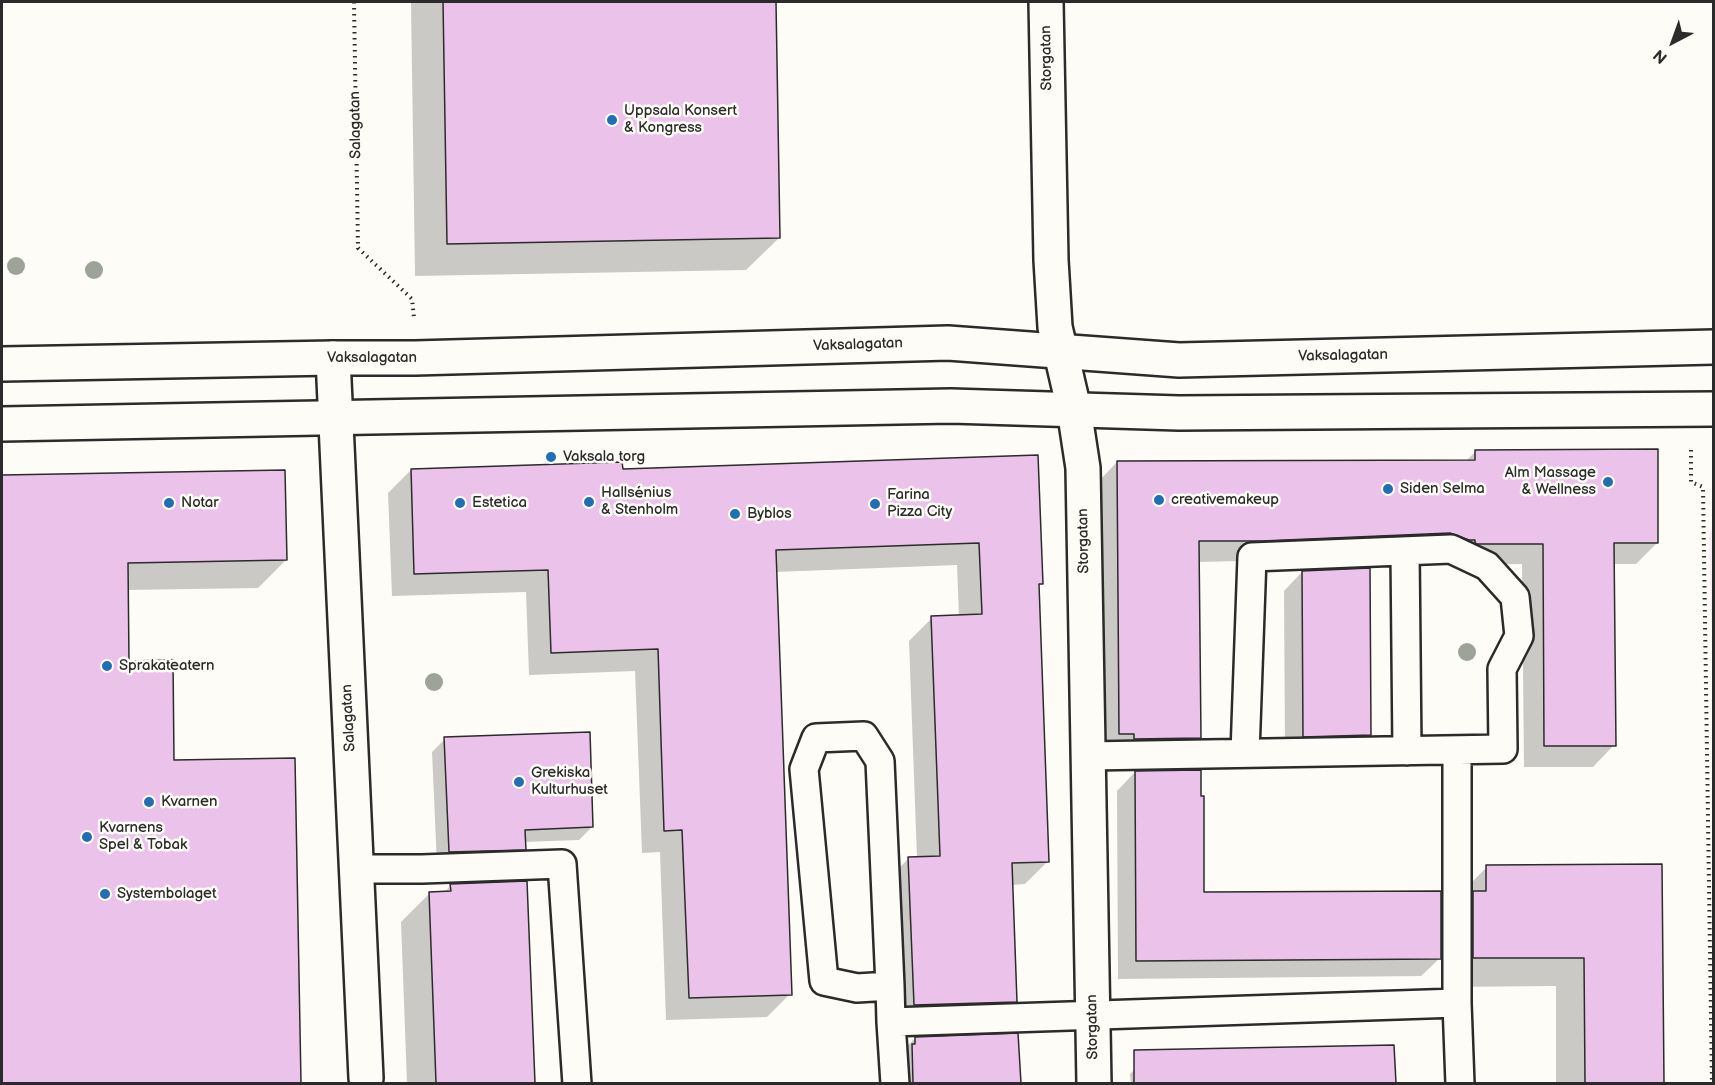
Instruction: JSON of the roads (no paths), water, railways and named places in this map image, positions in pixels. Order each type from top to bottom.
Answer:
[{"type":"main road","name":"Storgatan","points":[[1046,2],[1051,260],[1055,327],[1074,409],[1083,468],[1094,1083]]},
{"type":"main road","name":"Vaksalagatan","points":[[2,364],[434,358],[948,343],[1197,360],[1713,347]]},
{"type":"main road","name":"Salagatan","points":[[333,358],[366,1078]]},
{"type":"main road","points":[[2,424],[927,406],[1191,413],[1713,409]]},
{"type":"lane","points":[[1088,756],[1503,749],[1502,669],[1519,636],[1515,597],[1487,566],[1451,549],[1252,557],[1245,753]]},
{"type":"lane","points":[[1405,551],[1407,751]]},
{"type":"lane","points":[[890,986],[857,988],[824,981],[804,769],[816,738],[864,736],[880,761],[895,1083]]},
{"type":"lane","points":[[1457,750],[1457,1004],[1460,1083]]},
{"type":"lane","points":[[357,869],[422,870],[562,864],[577,1083]]},
{"type":"lane","points":[[891,1022],[1457,1004]]},
{"type":"place","name":"Uppsala Konsert & Kongress","points":[[612,120]]},
{"type":"place","name":"Vaksala torg","points":[[551,457]]},
{"type":"place","name":"Alm Massage & Wellness","points":[[1608,482]]},
{"type":"place","name":"Siden Selma","points":[[1388,489]]},
{"type":"place","name":"creativemakeup","points":[[1159,500]]},
{"type":"place","name":"Hallsénius & Stenholm","points":[[589,502]]},
{"type":"place","name":"Notar","points":[[169,503]]},
{"type":"place","name":"Estetica","points":[[460,503]]},
{"type":"place","name":"Farina Pizza City","points":[[875,504]]},
{"type":"place","name":"Byblos","points":[[735,514]]},
{"type":"place","name":"Sprakateatern","points":[[107,666]]},
{"type":"place","name":"Grekiska Kulturhuset","points":[[519,782]]},
{"type":"place","name":"Kvarnen","points":[[149,802]]},
{"type":"place","name":"Kvarnens Spel & Tobak","points":[[87,837]]},
{"type":"place","name":"Systembolaget","points":[[105,894]]}]
